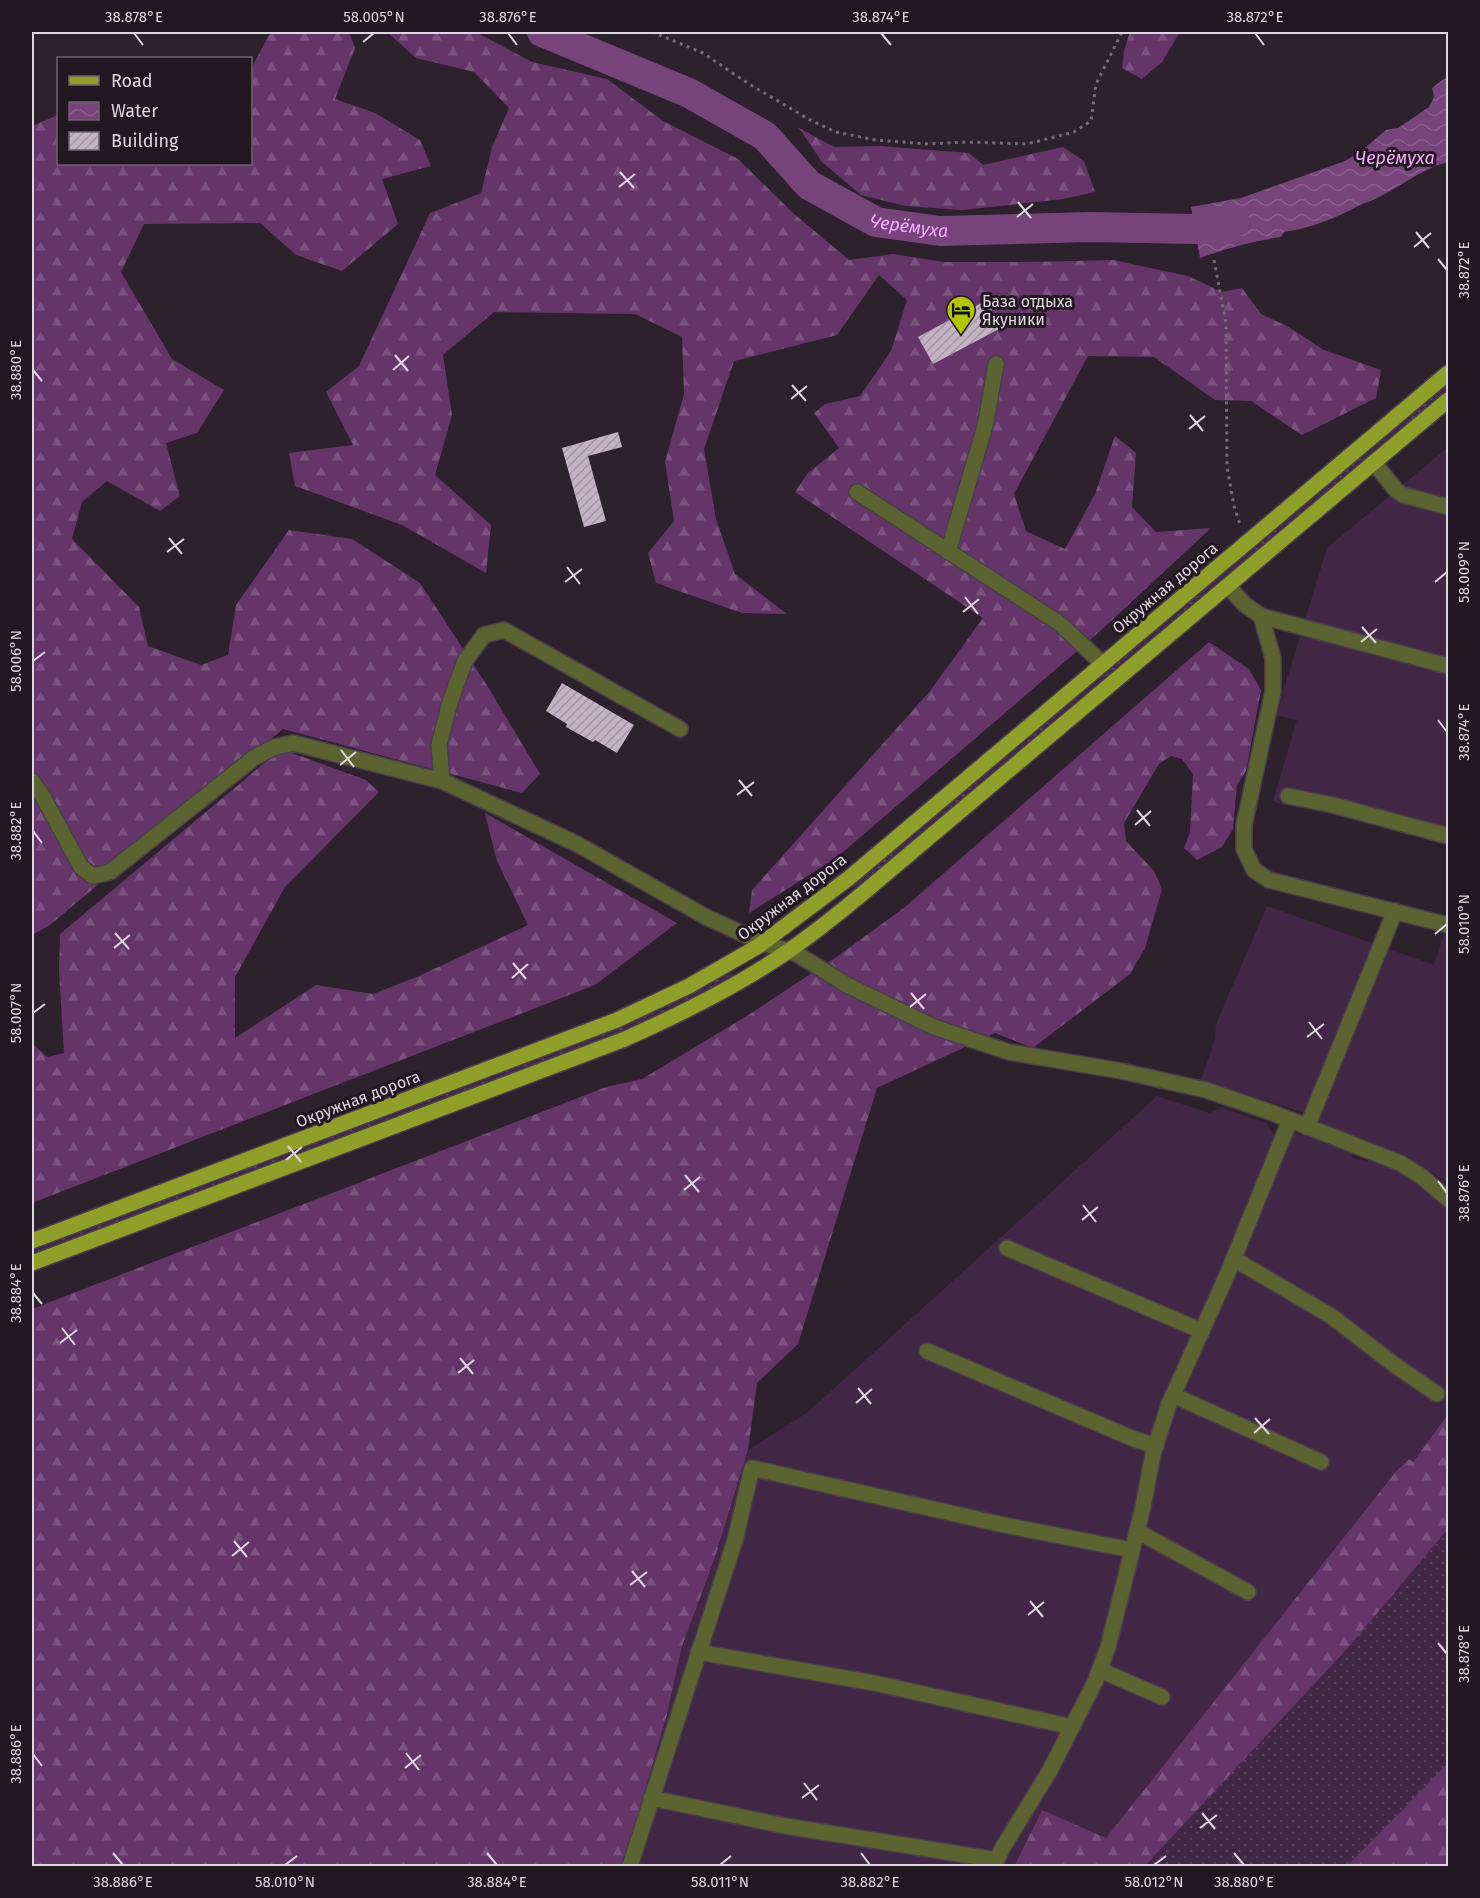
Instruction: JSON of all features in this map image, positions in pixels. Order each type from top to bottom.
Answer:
[{"type":"main road","name":"Окружная дорога","points":[[32,1241],[617,1020],[689,986],[763,943],[849,878],[1449,373]]},
{"type":"main road","points":[[32,1263],[625,1039],[732,986],[788,951],[862,894],[1449,400]]},
{"type":"street","points":[[948,552],[985,426],[996,364]]},
{"type":"street","points":[[1374,463],[1403,495],[1449,507]]},
{"type":"street","points":[[857,492],[1059,623],[1103,664]]},
{"type":"street","points":[[1228,586],[1251,610],[1261,616],[1449,666]]},
{"type":"street","points":[[1261,616],[1273,658],[1273,691],[1244,825],[1244,849],[1254,870],[1269,880],[1449,925]]},
{"type":"street","points":[[442,781],[439,745],[450,702],[465,661],[484,635],[504,630],[680,729]]},
{"type":"street","points":[[32,781],[81,867],[93,876],[110,872],[255,757],[275,747],[293,743],[442,781],[577,844],[706,917],[763,943],[797,954],[847,985],[934,1027],[992,1047],[1181,1083],[1206,1090],[1290,1119],[1400,1163],[1421,1176],[1449,1199]]},
{"type":"street","points":[[1288,796],[1333,804],[1449,836]]},
{"type":"street","points":[[1307,1127],[1395,911]]},
{"type":"street","points":[[651,1798],[785,1826],[996,1863],[1049,1772],[1100,1670],[1108,1647],[1137,1531],[1156,1446],[1173,1395],[1234,1259],[1290,1119]]},
{"type":"street","points":[[1007,1248],[1202,1331]]},
{"type":"street","points":[[1234,1259],[1331,1316],[1437,1394]]},
{"type":"street","points":[[927,1351],[1134,1439],[1156,1446]]},
{"type":"street","points":[[1173,1395],[1321,1462]]},
{"type":"street","points":[[630,1866],[735,1540],[752,1468],[1004,1525],[1132,1550]]},
{"type":"street","points":[[1137,1531],[1248,1593]]},
{"type":"street","points":[[698,1652],[874,1683],[1072,1727]]},
{"type":"street","points":[[1100,1670],[1162,1696]]},
{"type":"path","points":[[652,32],[703,53],[749,84],[812,121],[836,132],[875,140],[928,144],[966,142],[1027,144],[1074,132],[1091,121],[1096,84],[1122,32]]},
{"type":"path","points":[[1214,260],[1226,323],[1227,467],[1233,506],[1247,543]]},
{"type":"shaded area","points":[[1448,383],[1448,390],[855,889],[852,886],[854,884]]},
{"type":"shaded area","points":[[1448,447],[1448,845],[1273,801],[1297,720],[1276,715],[1327,548]]},
{"type":"shaded area","points":[[1267,906],[1434,965],[1444,934],[1448,935],[1448,1183],[1408,1157],[1319,1123],[1318,1117],[1201,1080],[1215,1039],[1216,1024]]},
{"type":"shaded area","points":[[731,972],[733,976],[658,1016],[587,1046],[32,1255],[32,1249],[585,1041],[656,1011]]},
{"type":"shaded area","points":[[1157,1096],[1209,1113],[1222,1108],[1266,1123],[1275,1136],[1292,1132],[1353,1153],[1351,1157],[1392,1167],[1418,1182],[1448,1208],[1448,1414],[1413,1462],[1409,1459],[1398,1469],[1106,1838],[1042,1810],[1014,1866],[623,1866],[667,1715],[682,1647],[715,1558],[748,1450],[808,1412]]},
{"type":"shaded area","points":[[1448,1529],[1448,1763],[1347,1866],[1145,1866],[1347,1649]]},
{"type":"green space","points":[[277,32],[349,32],[355,48],[335,99],[375,113],[420,140],[431,166],[382,179],[398,224],[342,271],[296,255],[260,223],[144,224],[121,272],[172,359],[224,390],[197,433],[166,443],[180,496],[160,511],[107,481],[82,502],[72,539],[139,607],[148,646],[201,665],[228,655],[236,605],[289,530],[352,539],[420,583],[488,687],[540,774],[522,793],[283,729],[50,925],[32,935],[32,126],[57,115],[57,165],[252,165],[252,67],[269,35]]},
{"type":"green space","points":[[387,32],[476,32],[532,62],[607,79],[663,121],[738,159],[793,213],[849,260],[893,254],[944,262],[1113,260],[1188,276],[1222,292],[1242,288],[1261,314],[1287,326],[1324,350],[1381,370],[1376,398],[1302,435],[1251,401],[1215,400],[1154,357],[1088,356],[1014,494],[1026,531],[1065,549],[1095,494],[1115,436],[1136,453],[1132,507],[1156,532],[1211,528],[1098,633],[836,858],[749,913],[752,890],[930,691],[983,618],[795,492],[807,474],[839,448],[814,413],[825,404],[860,396],[891,351],[907,300],[879,275],[837,335],[734,361],[704,449],[716,519],[735,574],[787,614],[742,613],[656,583],[648,553],[674,521],[665,462],[684,394],[682,337],[635,314],[494,312],[443,355],[452,415],[435,475],[491,525],[486,573],[402,525],[295,486],[289,453],[353,445],[326,392],[359,366],[430,213],[481,193],[492,147],[509,108],[474,72],[416,58]]},
{"type":"green space","points":[[1130,32],[1180,32],[1162,62],[1142,79],[1122,68]]},
{"type":"green space","points":[[799,128],[834,147],[880,146],[969,153],[983,165],[1063,147],[1084,161],[1095,192],[1063,199],[962,210],[905,206],[861,195],[822,162]]},
{"type":"green space","points":[[1209,642],[1249,669],[1261,690],[1246,771],[1237,785],[1233,829],[1222,847],[1197,860],[1184,848],[1190,832],[1193,774],[1182,759],[1171,756],[1159,764],[1124,823],[1126,841],[1154,871],[1162,889],[1145,948],[1130,974],[1033,1048],[995,1033],[877,1088],[798,1344],[757,1383],[748,1450],[715,1558],[682,1647],[667,1715],[623,1866],[32,1866],[32,1309],[606,1087],[642,1079],[750,1014],[838,956],[905,907]]},
{"type":"green space","points":[[281,749],[366,780],[379,792],[285,887],[235,977],[235,1038],[316,985],[373,994],[419,976],[528,925],[497,861],[485,813],[677,923],[595,985],[32,1203],[32,1043],[47,1057],[64,1053],[59,971],[60,934]]},
{"type":"green space","points":[[1448,1414],[1448,1529],[1347,1649],[1145,1866],[1014,1866],[1042,1810],[1398,1469],[1409,1459],[1413,1461]]},
{"type":"green space","points":[[1448,1763],[1448,1866],[1347,1866]]},
{"type":"water","name":"Черёмуха","points":[[1448,76],[1448,162],[1439,164],[1378,197],[1323,222],[1284,232],[1281,237],[1240,245],[1200,258],[1191,207],[1241,198],[1345,161],[1360,152],[1386,130],[1398,128],[1429,107],[1434,97],[1432,88]]},
{"type":"building","points":[[987,300],[1001,328],[933,364],[918,337]]},
{"type":"building","points":[[618,432],[622,447],[588,456],[606,521],[584,527],[562,448]]},
{"type":"building","points":[[562,683],[634,725],[617,753],[566,727],[567,724],[546,711]]},
{"type":"waterway","name":"Черёмуха","points":[[542,32],[689,93],[765,136],[809,185],[876,222],[940,231],[1090,227],[1195,229],[1235,222]]},
{"type":"place","name":"База отдыха Якуники","points":[[961,336]]}]
